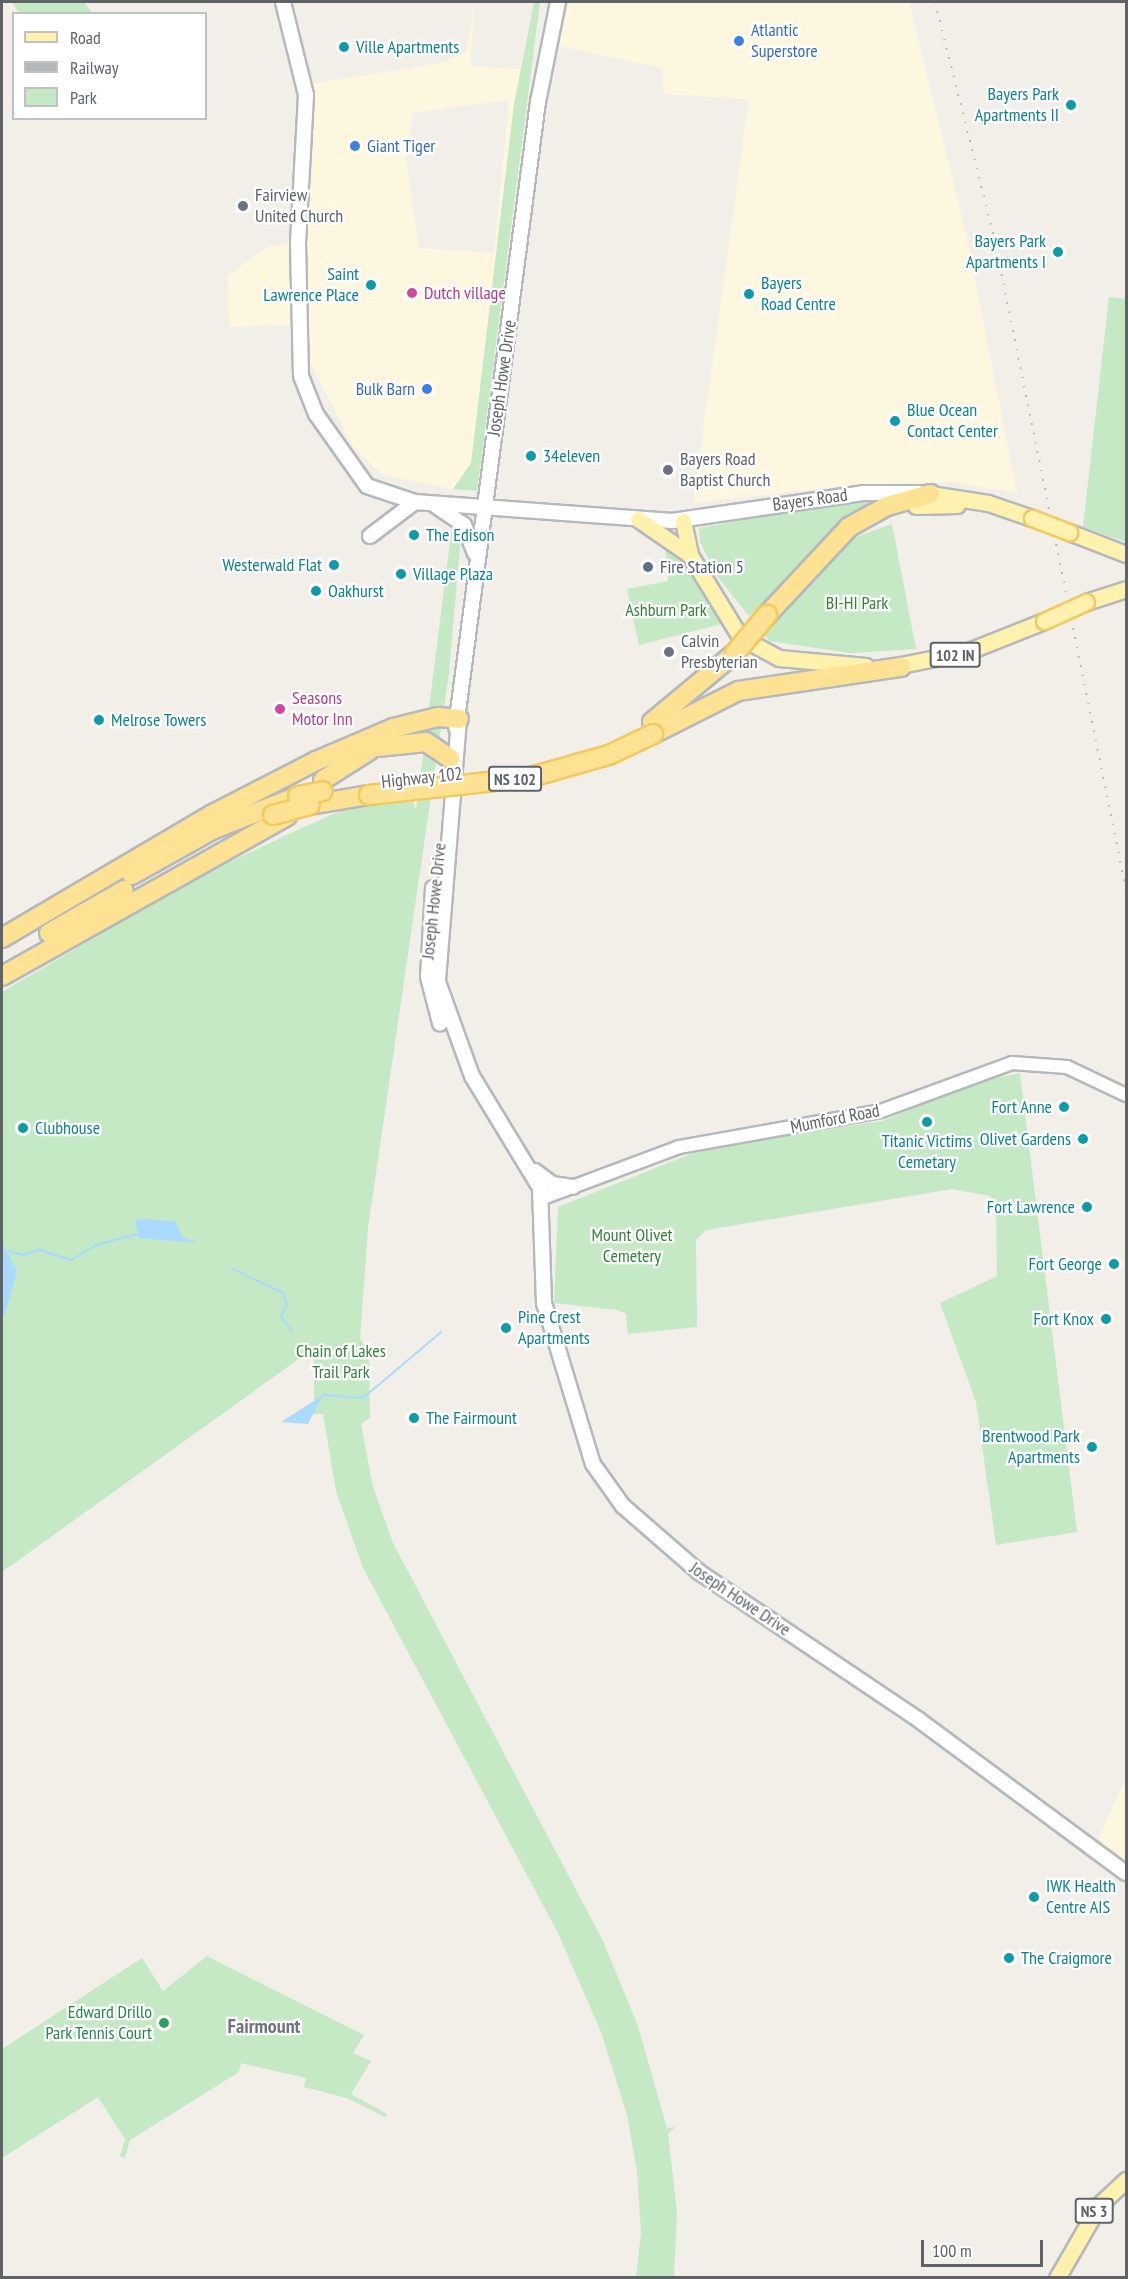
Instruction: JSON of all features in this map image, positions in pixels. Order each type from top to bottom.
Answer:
[{"type":"highway","name":"Highway 102","points":[[653,728],[735,653],[833,542],[867,515],[930,494]]},
{"type":"highway","name":"NS 102","points":[[833,542],[878,516],[916,506]]},
{"type":"highway","name":"Highway 102","points":[[2,952],[214,829],[304,801],[370,789],[531,777],[609,756],[653,728],[738,691],[901,668]]},
{"type":"highway","points":[[2,938],[315,761],[393,728],[438,717],[459,719]]},
{"type":"highway","points":[[323,785],[378,747],[459,719]]},
{"type":"highway","points":[[378,747],[426,742],[450,758]]},
{"type":"highway","name":"Highway 102","points":[[2,962],[219,839],[280,816],[304,801],[323,785],[370,789]]},
{"type":"highway","points":[[2,976],[280,816]]},
{"type":"main road","points":[[283,2],[306,95],[299,363],[310,403],[347,459],[374,478],[377,489],[420,502],[464,525],[477,559]]},
{"type":"main road","name":"Joseph Howe Drive","points":[[558,2],[538,102],[477,559],[459,719],[438,982],[472,1076],[532,1168],[540,1199],[540,1272],[553,1341],[593,1464],[623,1506],[699,1572],[919,1720],[1126,1873]]},
{"type":"main road","name":"Bayers Road","points":[[420,502],[684,521],[862,493],[930,494],[995,507],[1032,518],[1126,554]]},
{"type":"main road","points":[[370,536],[420,502]]},
{"type":"main road","name":"NS 102","points":[[916,506],[995,507]]},
{"type":"main road","points":[[638,519],[690,555]]},
{"type":"main road","points":[[684,521],[690,555],[729,624],[755,649],[805,663],[901,668]]},
{"type":"main road","name":"102 IN","points":[[901,668],[966,652],[1086,602],[1126,589]]},
{"type":"main road","name":"Joseph Howe Drive","points":[[459,719],[450,758],[428,941],[433,1002],[468,1088],[540,1199]]},
{"type":"main road","points":[[532,1168],[552,1184],[573,1187]]},
{"type":"main road","name":"NS 3","points":[[1057,2277],[1099,2205],[1126,2180]]},
{"type":"street","name":"Mumford Road","points":[[540,1199],[705,1140],[881,1111],[1012,1063],[1067,1067],[1126,1095]]},
{"type":"shaded area","points":[[475,2],[470,66],[520,69],[534,2],[471,463],[453,489],[383,475],[355,449],[309,361],[309,324],[229,327],[228,275],[268,247],[308,239],[311,84],[439,63],[466,53]],"holes":[[[509,100],[494,253],[419,248],[406,160],[413,113]]]},
{"type":"shaded area","points":[[569,2],[909,2],[966,234],[1017,493],[952,482],[841,486],[693,503],[749,99],[664,94],[662,68],[559,46]]},
{"type":"shaded area","points":[[1126,1777],[1126,1873],[1094,1850]]},
{"type":"green space","points":[[12,2],[84,2],[91,12],[18,12]]},
{"type":"green space","points":[[534,2],[540,2],[477,491],[453,489],[471,463],[514,104]]},
{"type":"green space","points":[[1109,297],[1126,299],[1126,542],[1083,527]]},
{"type":"green space","name":"BI-HI Park","points":[[875,496],[896,497],[758,614],[748,615],[717,576],[700,542],[699,528]]},
{"type":"green space","name":"Chain of Lakes Trail Park","points":[[454,511],[463,512],[449,673],[368,1228],[360,1339],[369,1351],[370,1418],[361,1424],[373,1487],[393,1543],[603,1941],[638,2026],[667,2128],[675,2127],[668,2134],[677,2211],[674,2277],[636,2277],[641,2233],[637,2171],[627,2115],[601,2032],[558,1933],[363,1568],[336,1491],[323,1414],[314,1414],[314,1348],[2,1572],[2,992],[198,877],[349,807],[411,796],[416,810]]},
{"type":"green space","name":"BI-HI Park","points":[[892,524],[916,649],[850,653],[769,641],[764,634],[853,538]]},
{"type":"green space","name":"Ashburn Park","points":[[665,545],[680,551],[722,624],[639,645],[627,589],[668,581]]},
{"type":"green space","name":"Mount Olivet Cemetery","points":[[1020,1073],[1077,1532],[996,1545],[976,1402],[940,1303],[997,1276],[996,1209],[990,1196],[952,1189],[706,1230],[696,1240],[697,1327],[628,1334],[626,1314],[618,1310],[554,1303],[558,1207],[713,1145],[883,1121],[975,1082]]},
{"type":"green space","points":[[207,1956],[364,2035],[353,2053],[371,2061],[351,2094],[387,2114],[385,2117],[347,2098],[304,2087],[306,2078],[241,2063],[239,2072],[130,2140],[125,2158],[120,2156],[125,2139],[98,2097],[2,2158],[2,2049],[142,1958],[163,1991]]},
{"type":"water","points":[[140,1219],[175,1221],[182,1237],[198,1243],[139,1238],[135,1221]]},
{"type":"water","points":[[2,1242],[17,1272],[5,1315],[2,1314]]},
{"type":"water","points":[[323,1395],[308,1424],[281,1422]]},
{"type":"waterway","points":[[9,1251],[22,1255],[40,1250],[71,1260],[96,1245],[138,1234]]},
{"type":"waterway","points":[[233,1269],[283,1293],[287,1304],[281,1316],[292,1332]]},
{"type":"waterway","points":[[323,1395],[363,1398],[441,1332]]},
{"type":"railway","points":[[935,2],[994,237],[1126,890]]},
{"type":"place","name":"Atlantic Superstore","points":[[739,41]]},
{"type":"place","name":"Ville Apartments","points":[[344,47]]},
{"type":"place","name":"Bayers Park Apartments II","points":[[1071,105]]},
{"type":"place","name":"Giant Tiger","points":[[355,146]]},
{"type":"place","name":"Fairview United Church","points":[[243,206]]},
{"type":"place","name":"Bayers Park Apartments I","points":[[1058,252]]},
{"type":"place","name":"Saint Lawrence Place","points":[[371,285]]},
{"type":"place","name":"Dutch village","points":[[412,293]]},
{"type":"place","name":"Bayers Road Centre","points":[[749,294]]},
{"type":"place","name":"Bulk Barn","points":[[427,389]]},
{"type":"place","name":"Blue Ocean Contact Center","points":[[895,421]]},
{"type":"place","name":"34eleven","points":[[531,456]]},
{"type":"place","name":"Bayers Road Baptist Church","points":[[668,470]]},
{"type":"place","name":"The Edison","points":[[414,535]]},
{"type":"place","name":"Westerwald Flat","points":[[334,565]]},
{"type":"place","name":"Fire Station 5","points":[[648,567]]},
{"type":"place","name":"Village Plaza","points":[[401,574]]},
{"type":"place","name":"Oakhurst","points":[[316,591]]},
{"type":"place","name":"Calvin Presbyterian","points":[[669,652]]},
{"type":"place","name":"Seasons Motor Inn","points":[[280,709]]},
{"type":"place","name":"Melrose Towers","points":[[99,720]]},
{"type":"place","name":"Fort Anne","points":[[1064,1107]]},
{"type":"place","name":"Titanic Victims Cemetary","points":[[927,1122]]},
{"type":"place","name":"Clubhouse","points":[[23,1128]]},
{"type":"place","name":"Olivet Gardens","points":[[1083,1139]]},
{"type":"place","name":"Fort Lawrence","points":[[1087,1207]]},
{"type":"place","name":"Fort George","points":[[1114,1264]]},
{"type":"place","name":"Fort Knox","points":[[1106,1319]]},
{"type":"place","name":"Pine Crest Apartments","points":[[506,1328]]},
{"type":"place","name":"The Fairmount","points":[[414,1418]]},
{"type":"place","name":"Brentwood Park Apartments","points":[[1092,1447]]},
{"type":"place","name":"IWK Health Centre AIS","points":[[1034,1897]]},
{"type":"place","name":"The Craigmore","points":[[1009,1958]]},
{"type":"place","name":"Edward Drillo Park Tennis Court","points":[[164,2023]]},
{"type":"district","name":"Fairmount","points":[[264,2026]]}]
